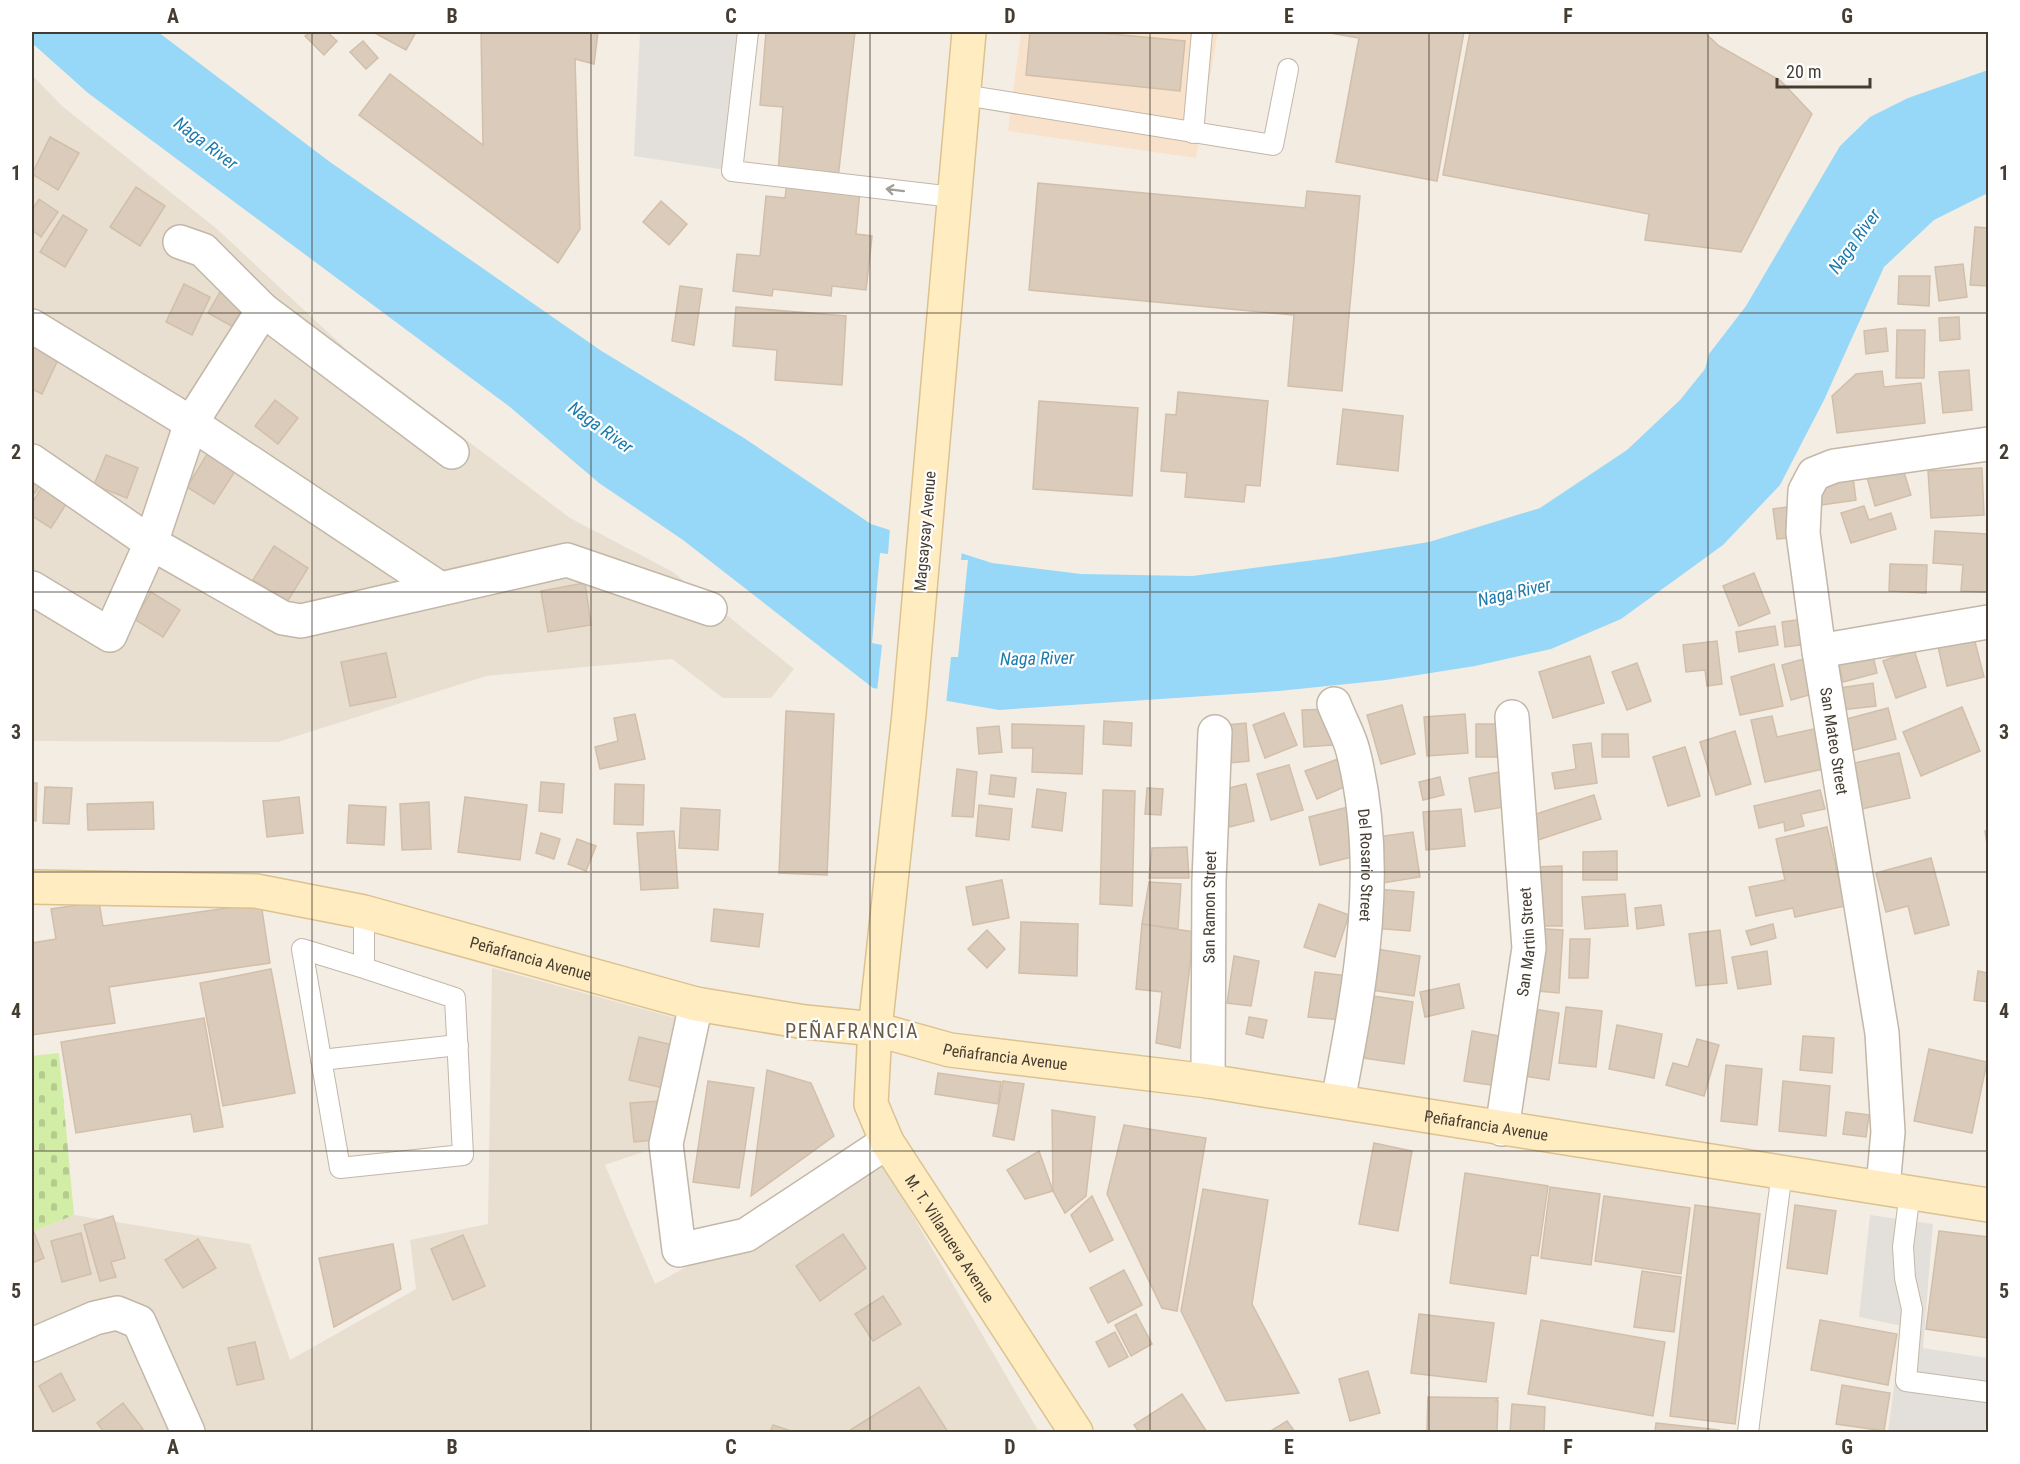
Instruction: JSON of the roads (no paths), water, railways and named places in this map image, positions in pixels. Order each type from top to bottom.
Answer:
[{"type":"main road","name":"Magsaysay Avenue","points":[[875,1029],[909,714],[969,32]]},
{"type":"main road","name":"Peñafrancia Avenue","points":[[32,887],[256,891],[364,912],[696,1004],[805,1022],[875,1029],[950,1050],[1208,1081],[1989,1205]]},
{"type":"main road","name":"M. T. Villanueva Avenue","points":[[875,1029],[871,1104],[887,1142],[1076,1432]]},
{"type":"street","points":[[180,242],[203,249],[263,310],[452,452]]},
{"type":"street","points":[[32,588],[110,634],[151,543],[191,423],[263,310]]},
{"type":"street","points":[[32,326],[191,423],[439,588]]},
{"type":"street","name":"San Mateo Street","points":[[1897,1190],[1888,1132],[1882,1033],[1819,651],[1803,533],[1805,491],[1814,474],[1834,466],[1989,444]]},
{"type":"street","points":[[32,461],[151,543],[283,618],[301,621],[567,560],[710,609]]},
{"type":"street","points":[[1819,651],[1989,622]]},
{"type":"street","name":"Del Rosario Street","points":[[1334,704],[1353,750],[1369,872],[1362,966],[1338,1101]]},
{"type":"street","name":"San Martin Street","points":[[1502,1129],[1529,948],[1512,717]]},
{"type":"street","name":"San Ramon Street","points":[[1208,1081],[1209,881],[1215,732]]},
{"type":"street","points":[[696,1004],[666,1144],[679,1250],[746,1235],[887,1142]]},
{"type":"street","points":[[32,1345],[95,1318],[117,1314],[139,1323],[188,1432]]},
{"type":"lane","points":[[748,32],[732,171],[953,197]]},
{"type":"lane","points":[[1193,133],[1202,32]]},
{"type":"lane","points":[[964,95],[1273,145],[1288,69]]},
{"type":"lane","points":[[364,912],[364,968]]},
{"type":"lane","points":[[302,949],[364,968],[455,998],[463,1155],[340,1168],[302,949]]},
{"type":"lane","points":[[321,1060],[458,1045]]},
{"type":"lane","points":[[1748,1432],[1782,1172]]},
{"type":"lane","points":[[1897,1190],[1905,1278],[1912,1309],[1906,1381],[1987,1392]]},
{"type":"water","name":"Naga River","points":[[32,32],[158,32],[330,162],[600,350],[744,438],[871,524],[992,563],[1081,574],[1192,576],[1330,558],[1429,542],[1540,508],[1627,450],[1680,400],[1705,369],[1709,354],[1746,306],[1840,146],[1870,117],[1908,98],[1988,70],[1988,193],[1934,220],[1884,267],[1824,400],[1780,485],[1723,545],[1621,619],[1551,649],[1475,666],[1386,680],[1279,691],[999,710],[873,688],[683,540],[599,483],[510,407],[88,93],[32,43]]},
{"type":"district","name":"PEÑAFRANCIA","points":[[852,1031]]}]
